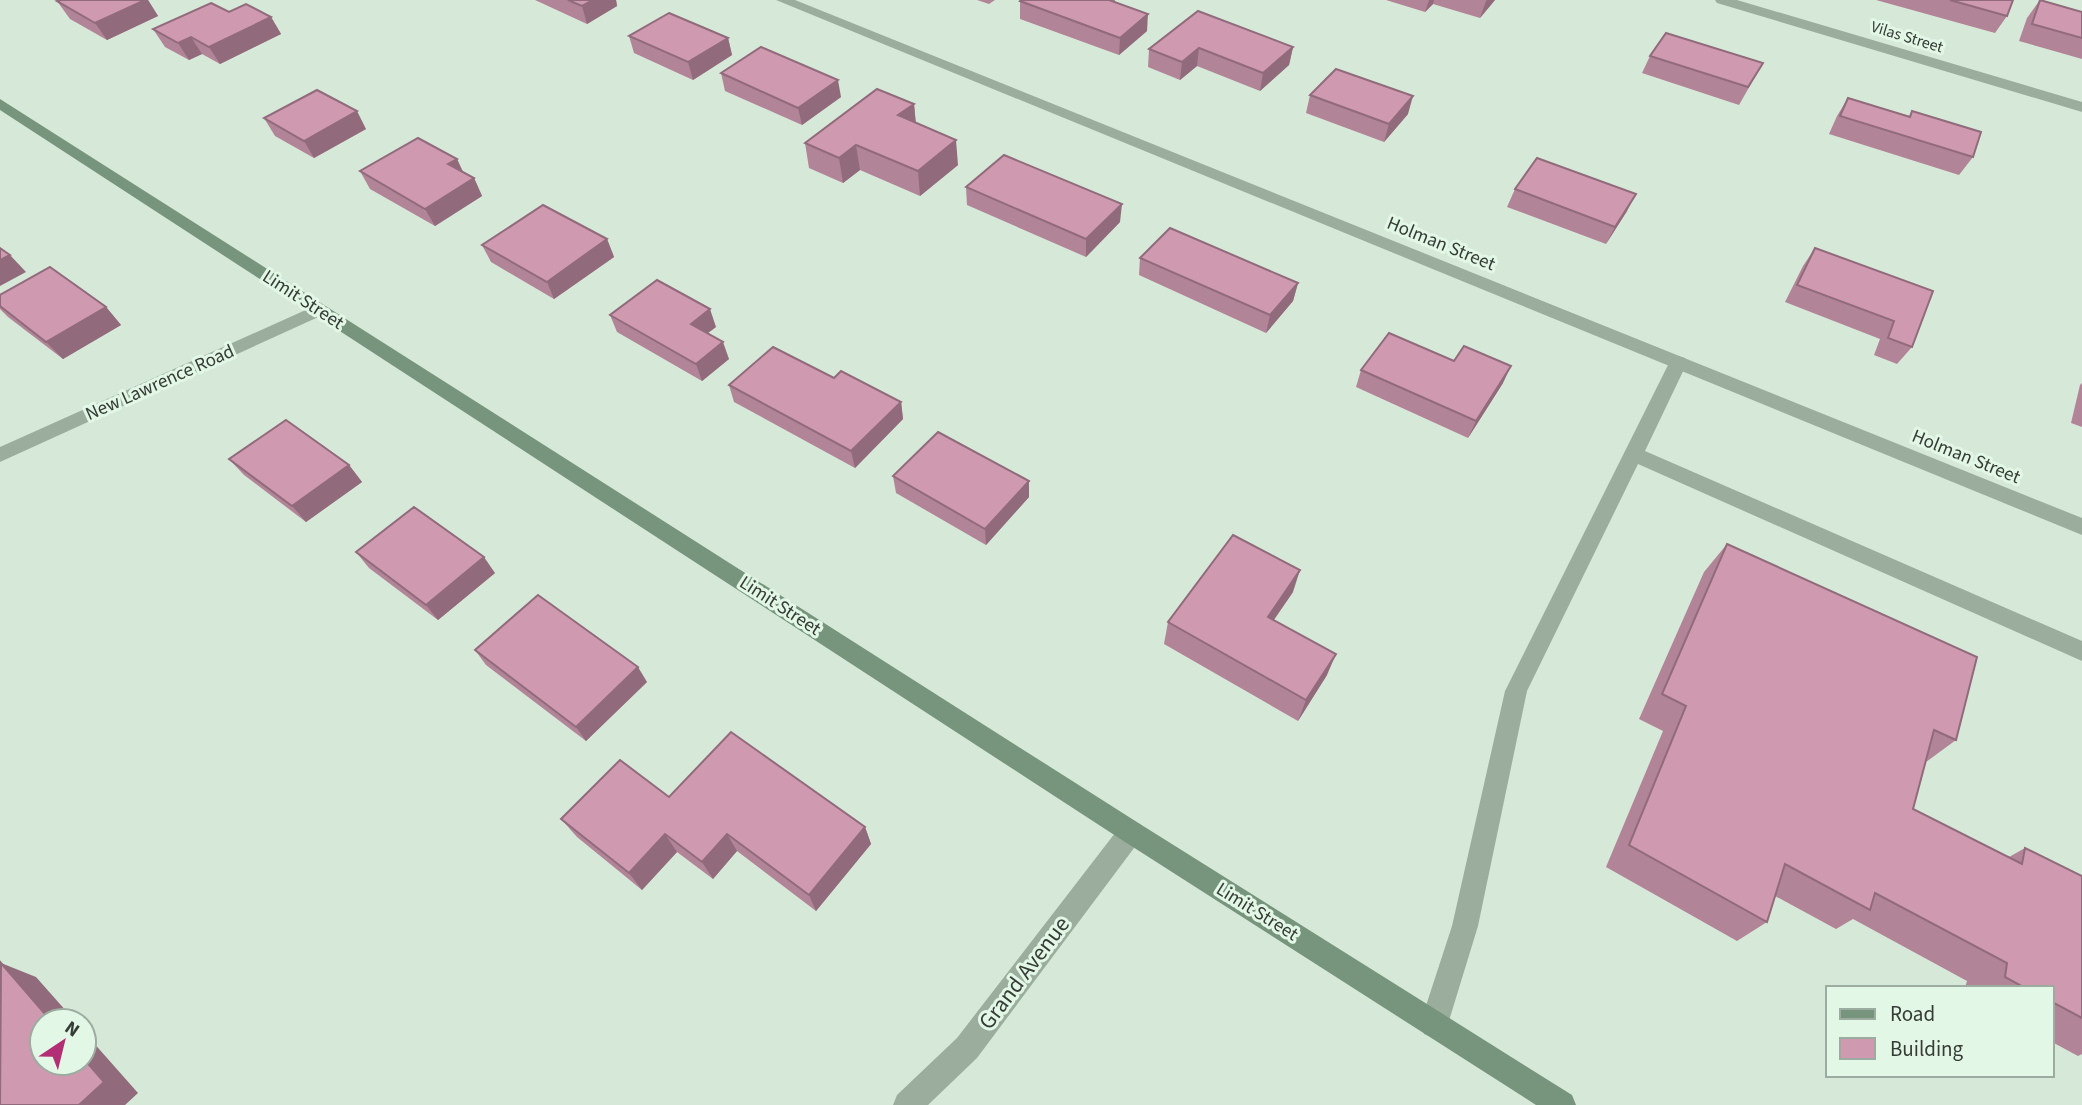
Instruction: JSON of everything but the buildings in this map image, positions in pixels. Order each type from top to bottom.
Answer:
[{"type":"street","name":"Holman Street","points":[[783,0],[2082,527]]},
{"type":"street","name":"Vilas Street","points":[[1722,0],[2082,107]]},
{"type":"street","name":"Limit Street","points":[[0,103],[1131,832],[1562,1105]]},
{"type":"street","name":"New Lawrence Road","points":[[0,455],[319,310]]},
{"type":"street","points":[[1434,1024],[1465,926],[1516,691],[1678,363]]},
{"type":"street","points":[[1633,454],[2082,651]]},
{"type":"street","name":"Grand Avenue","points":[[906,1105],[967,1048],[1131,832]]}]
